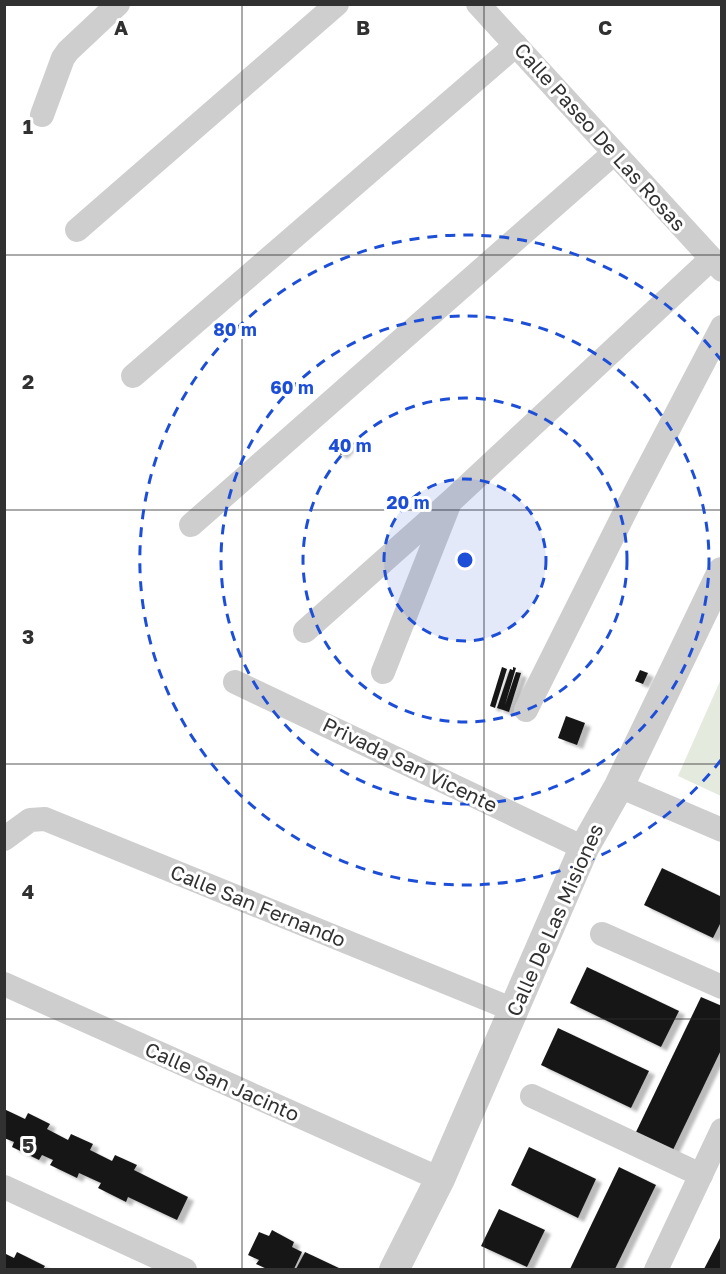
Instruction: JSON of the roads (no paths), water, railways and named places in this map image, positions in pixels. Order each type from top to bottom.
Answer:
[{"type":"street","points":[[42,115],[63,58],[118,4]]},
{"type":"street","points":[[77,230],[337,4]]},
{"type":"street","name":"Calle Paseo De Las Rosas","points":[[478,4],[716,264]]},
{"type":"street","points":[[133,376],[516,45]]},
{"type":"street","points":[[190,525],[613,154]]},
{"type":"street","points":[[305,631],[716,264]]},
{"type":"street","points":[[526,710],[626,510],[722,327]]},
{"type":"street","points":[[383,672],[450,502]]},
{"type":"street","name":"Calle De Las Misiones","points":[[394,1269],[440,1179],[584,848],[619,786],[722,572]]},
{"type":"street","name":"Privada San Vicente","points":[[235,682],[584,848]]},
{"type":"street","points":[[619,786],[722,830]]},
{"type":"street","name":"Calle San Fernando","points":[[4,839],[30,820],[45,819],[514,1010]]},
{"type":"street","points":[[602,933],[722,987]]},
{"type":"street","name":"Calle San Jacinto","points":[[4,984],[440,1179]]},
{"type":"street","points":[[532,1096],[701,1174]]},
{"type":"street","points":[[656,1269],[722,1131]]},
{"type":"street","points":[[4,1187],[185,1269]]}]
